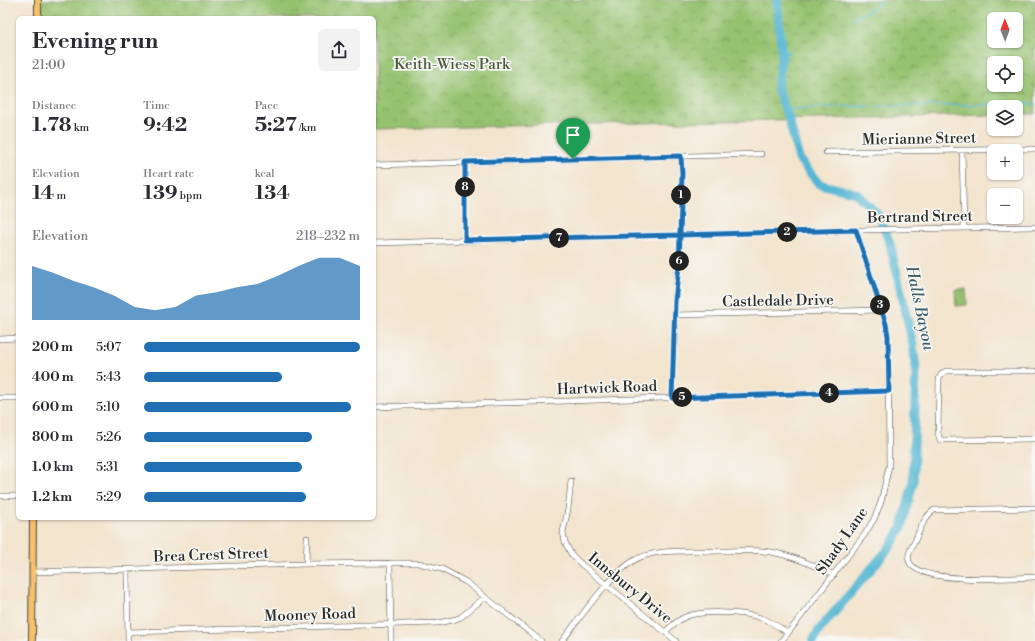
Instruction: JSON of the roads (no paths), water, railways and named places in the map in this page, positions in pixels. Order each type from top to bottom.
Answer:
[{"type":"main road","points":[[38,0],[38,16]]},
{"type":"main road","points":[[32,641],[33,520]]},
{"type":"street","name":"Mierianne Street","points":[[826,152],[1035,149]]},
{"type":"street","points":[[962,150],[964,228]]},
{"type":"street","points":[[376,165],[761,154]]},
{"type":"street","points":[[672,398],[680,235],[682,174],[681,156]]},
{"type":"street","points":[[465,162],[465,240]]},
{"type":"street","name":"Bertrand Street","points":[[376,243],[856,230],[1035,227]]},
{"type":"street","name":"Shady Lane","points":[[781,641],[865,534],[882,502],[889,466],[888,336],[882,310],[856,230]]},
{"type":"street","name":"Castledale Drive","points":[[675,315],[882,310]]},
{"type":"street","points":[[0,339],[16,338]]},
{"type":"street","points":[[1035,371],[946,371],[941,374],[939,379],[938,434],[940,440],[1035,439]]},
{"type":"street","name":"Hartwick Road","points":[[376,407],[889,391]]},
{"type":"street","points":[[0,398],[16,398]]},
{"type":"street","name":"Innsbury Drive","points":[[571,481],[564,532],[571,554],[606,585],[676,641]]},
{"type":"street","points":[[0,496],[16,496]]},
{"type":"street","points":[[1035,508],[934,510],[928,514],[910,550],[908,558],[909,562],[921,571],[947,578],[1035,578]]},
{"type":"street","points":[[306,564],[307,538]]},
{"type":"street","points":[[562,641],[606,585],[623,569],[638,558],[651,554],[676,552],[766,551],[786,555],[834,575]]},
{"type":"street","points":[[390,563],[391,641]]},
{"type":"street","name":"Brea Crest Street","points":[[33,572],[306,564],[418,563],[442,569],[466,582],[541,641]]},
{"type":"street","points":[[127,570],[128,641]]},
{"type":"street","name":"Mooney Road","points":[[128,632],[438,623],[456,620],[466,614],[485,597]]},
{"type":"street","points":[[665,632],[686,616],[726,613],[747,614],[762,618],[788,633]]},
{"type":"waterway","name":"Halls Bayou","points":[[777,0],[782,55],[777,88],[788,116],[799,159],[819,184],[856,193],[878,215],[890,243],[913,345],[916,369],[913,483],[902,527],[890,547],[819,630],[813,641]]},
{"type":"waterway","points":[[852,19],[873,9],[883,0]]},
{"type":"waterway","points":[[782,55],[791,51]]},
{"type":"waterway","points":[[786,110],[820,107],[1035,104]]},
{"type":"park label","name":"Keith-Wiess Park","points":[[452,64]]}]
